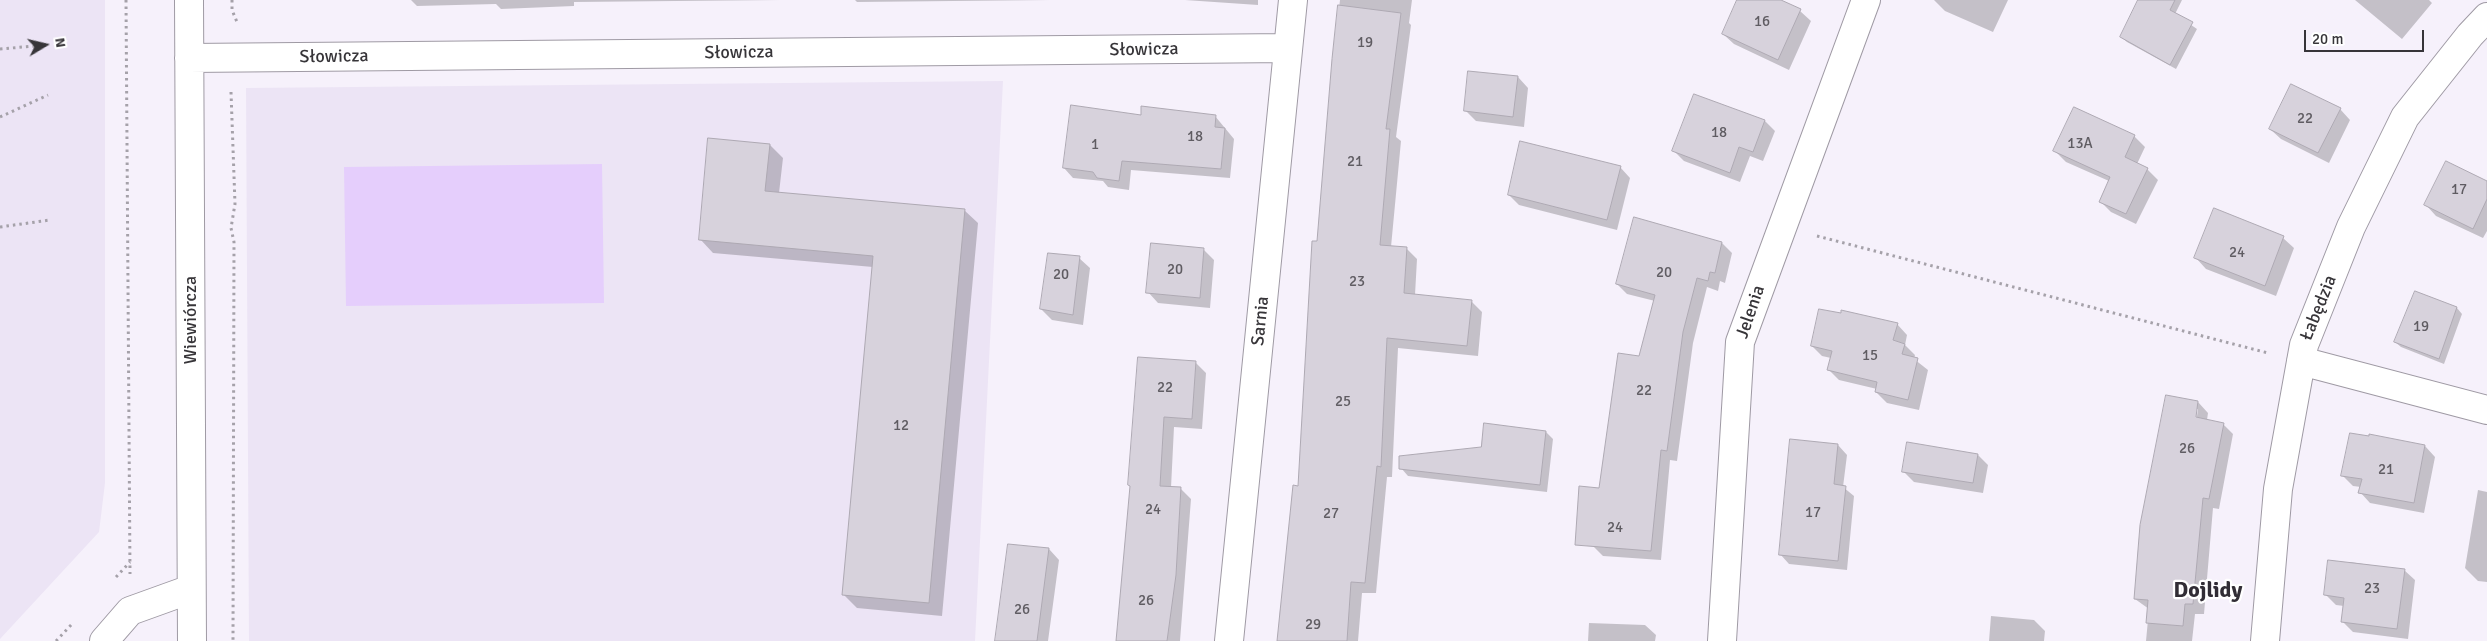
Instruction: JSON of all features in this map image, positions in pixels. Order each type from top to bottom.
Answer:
[{"type":"street","name":"Wiewiórcza","points":[[189,0],[192,641]]},
{"type":"street","name":"Sarnia","points":[[1229,641],[1293,0]]},
{"type":"street","name":"Jelenia","points":[[1722,641],[1740,342],[1866,0]]},
{"type":"street","name":"Łabędzia","points":[[2265,641],[2278,489],[2304,345],[2351,227],[2405,117],[2470,35],[2487,17]]},
{"type":"street","name":"Słowicza","points":[[189,58],[1288,48]]},
{"type":"street","points":[[2301,361],[2487,410]]},
{"type":"street","points":[[104,641],[130,611],[191,590]]},
{"type":"path","points":[[126,0],[130,561]]},
{"type":"path","points":[[232,0],[232,10],[242,30],[241,80],[231,84],[235,204],[230,228],[234,242],[233,641]]},
{"type":"path","points":[[0,50],[46,45]]},
{"type":"path","points":[[0,117],[48,95]]},
{"type":"path","points":[[0,227],[50,220]]},
{"type":"path","points":[[1782,227],[2301,361]]},
{"type":"shaded area","points":[[0,0],[105,0],[105,483],[99,532],[0,639]]},
{"type":"shaded area","points":[[1003,81],[975,641],[249,641],[246,88]]},
{"type":"shaded area","points":[[602,164],[604,303],[346,306],[344,167]]},
{"type":"building","points":[[1737,0],[1781,0],[1801,9],[1778,60],[1722,34]]},
{"type":"building","points":[[2138,0],[2175,0],[2170,10],[2193,22],[2170,65],[2120,37]]},
{"type":"building","points":[[1338,5],[1401,13],[1386,129],[1390,129],[1380,245],[1407,247],[1404,293],[1472,300],[1467,346],[1387,338],[1381,467],[1377,466],[1365,583],[1351,582],[1347,641],[1277,641],[1293,485],[1298,486],[1312,241],[1317,241]]},
{"type":"building","points":[[1468,71],[1518,76],[1513,117],[1464,111]]},
{"type":"building","points":[[2291,84],[2341,108],[2318,153],[2269,129]]},
{"type":"building","points":[[1694,94],[1765,120],[1753,152],[1739,147],[1730,173],[1672,151]]},
{"type":"building","points":[[1071,105],[1141,115],[1141,106],[1216,115],[1215,127],[1225,128],[1221,169],[1122,161],[1119,181],[1097,178],[1093,172],[1063,168]]},
{"type":"building","points":[[2074,107],[2135,135],[2125,157],[2148,168],[2126,214],[2099,202],[2110,177],[2053,151]]},
{"type":"building","points":[[708,138],[770,144],[765,191],[965,209],[929,603],[842,595],[873,256],[699,240]]},
{"type":"building","points":[[1520,141],[1621,166],[1607,220],[1508,195]]},
{"type":"building","points":[[2446,161],[2487,181],[2487,199],[2473,229],[2424,205]]},
{"type":"building","points":[[2214,208],[2284,236],[2265,286],[2194,258]]},
{"type":"building","points":[[1634,217],[1722,242],[1715,273],[1710,272],[1708,281],[1697,278],[1683,332],[1667,451],[1661,450],[1651,551],[1575,545],[1579,486],[1599,488],[1618,353],[1639,356],[1655,295],[1616,284]]},
{"type":"building","points":[[1151,243],[1204,248],[1200,298],[1146,293]]},
{"type":"building","points":[[1048,253],[1080,256],[1073,315],[1040,309]]},
{"type":"building","points":[[2415,291],[2457,307],[2439,359],[2394,342]]},
{"type":"building","points":[[1819,309],[1841,313],[1841,310],[1898,323],[1893,340],[1905,344],[1902,354],[1918,358],[1908,400],[1875,392],[1877,382],[1827,370],[1832,351],[1811,346]]},
{"type":"building","points":[[1138,357],[1196,361],[1192,419],[1164,417],[1160,486],[1181,487],[1176,575],[1167,641],[1116,641],[1130,486],[1128,485]]},
{"type":"building","points":[[2166,395],[2198,401],[2196,417],[2224,423],[2209,499],[2203,498],[2193,604],[2185,604],[2183,626],[2146,623],[2148,600],[2134,599],[2140,525]]},
{"type":"building","points":[[1484,423],[1546,431],[1540,485],[1399,469],[1399,456],[1481,447]]},
{"type":"building","points":[[2350,433],[2369,436],[2369,434],[2425,445],[2414,503],[2358,493],[2362,479],[2341,476]]},
{"type":"building","points":[[1790,439],[1838,444],[1834,484],[1846,486],[1838,561],[1779,555]]},
{"type":"building","points":[[1907,442],[1978,454],[1973,483],[1902,472]]},
{"type":"building","points":[[1008,544],[1049,548],[1037,641],[995,641]]},
{"type":"building","points":[[2328,560],[2405,569],[2397,629],[2341,622],[2344,598],[2324,595]]},
{"type":"district","name":"Dojlidy","points":[[2208,591]]}]
